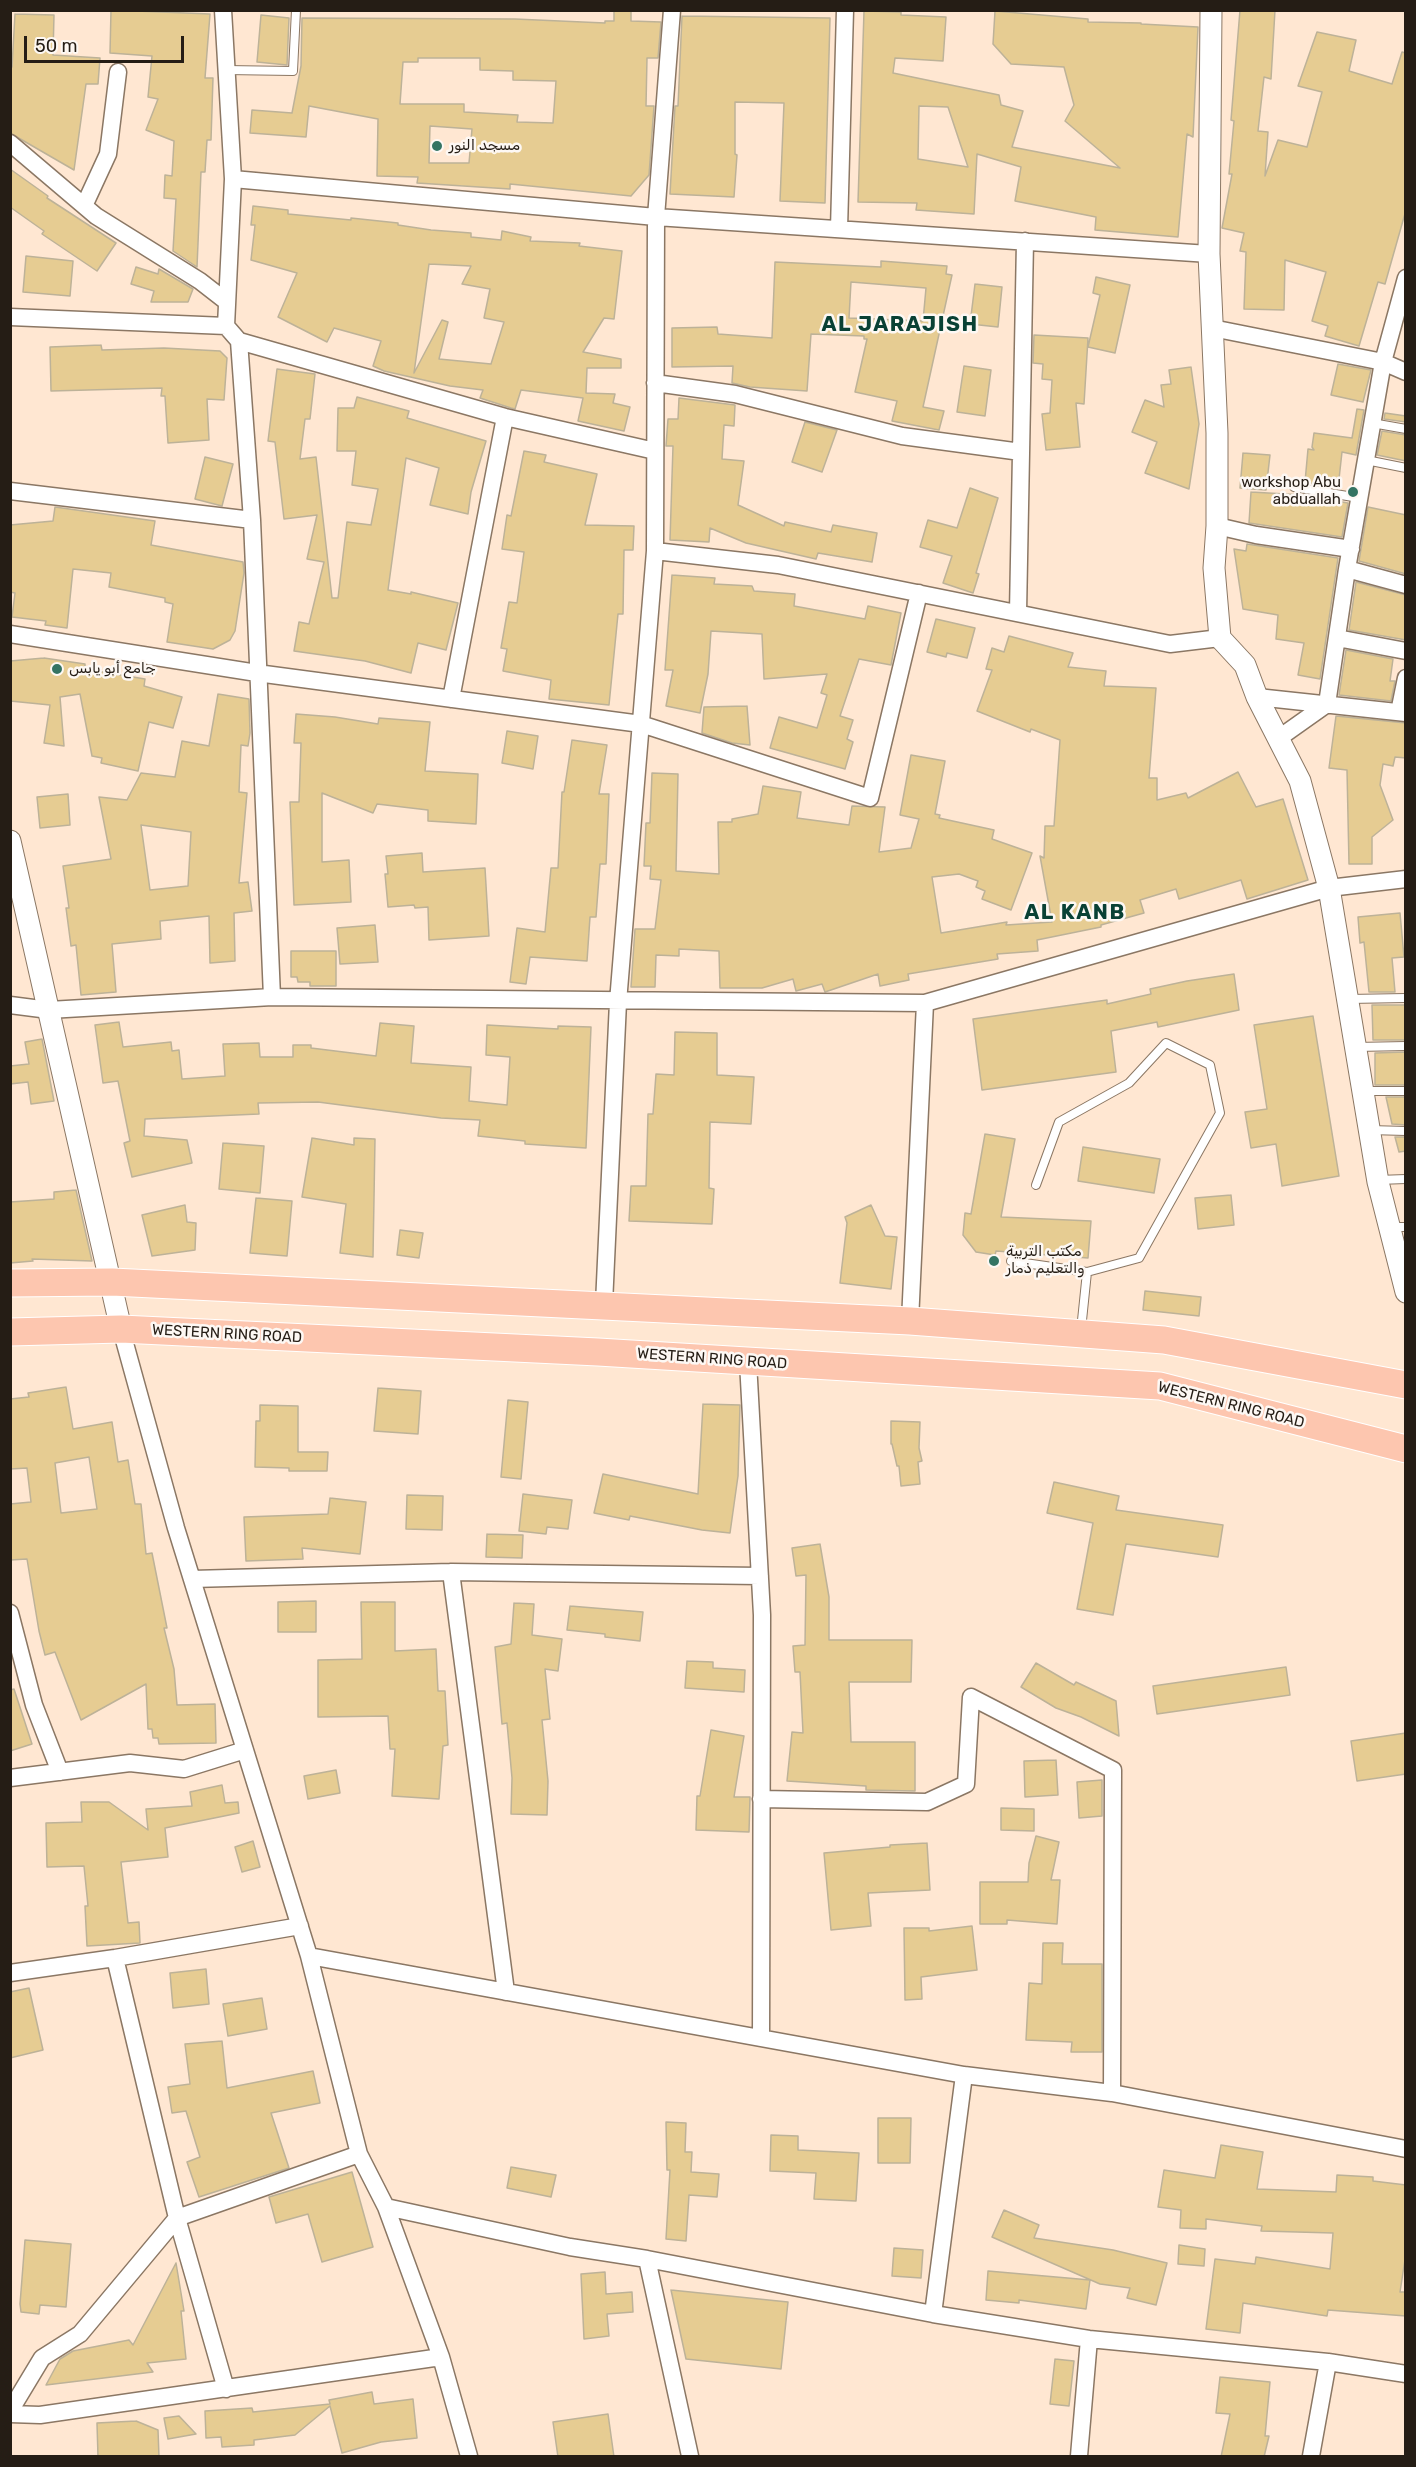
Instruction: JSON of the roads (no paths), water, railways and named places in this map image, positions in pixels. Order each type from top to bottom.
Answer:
[{"type":"main road","points":[[10,1283],[112,1282],[604,1304],[910,1321],[1164,1340],[1406,1385]]},
{"type":"main road","name":"WESTERN RING ROAD","points":[[10,1332],[122,1329],[598,1352],[1160,1386],[1406,1449]]},
{"type":"street","points":[[223,10],[233,179],[226,326],[239,341],[506,417],[655,451]]},
{"type":"street","points":[[604,1304],[618,1002],[655,551],[656,217],[672,10]]},
{"type":"street","points":[[839,229],[845,10]]},
{"type":"street","points":[[1210,10],[1209,254],[1217,433],[1217,526],[1214,568],[1220,638],[1245,665],[1257,696],[1300,781],[1329,888],[1378,1180],[1397,1227],[1406,1292]]},
{"type":"street","points":[[84,206],[108,154],[118,72]]},
{"type":"street","points":[[10,143],[96,216],[200,281],[227,302]]},
{"type":"street","points":[[233,179],[656,217],[1209,254]]},
{"type":"street","points":[[1018,613],[1025,242]]},
{"type":"street","points":[[1280,738],[1327,704],[1350,549],[1383,362],[1402,304],[1406,278]]},
{"type":"street","points":[[10,317],[226,326]]},
{"type":"street","points":[[1212,328],[1383,362],[1406,372]]},
{"type":"street","points":[[239,341],[252,520],[272,997]]},
{"type":"street","points":[[655,383],[735,394],[902,436],[1021,452]]},
{"type":"street","points":[[451,699],[506,417]]},
{"type":"street","points":[[10,491],[252,520]]},
{"type":"street","points":[[1217,526],[1256,535],[1350,549]]},
{"type":"street","points":[[655,551],[778,565],[1170,644],[1220,638]]},
{"type":"street","points":[[1347,569],[1406,585]]},
{"type":"street","points":[[10,634],[257,673],[641,724],[870,798],[919,593]]},
{"type":"street","points":[[1337,638],[1406,651]]},
{"type":"street","points":[[1257,696],[1402,712],[1406,678]]},
{"type":"street","points":[[10,841],[122,1329],[192,1579],[309,1956],[359,2154],[386,2207],[441,2357],[469,2457]]},
{"type":"street","points":[[10,1005],[48,1010],[272,997],[618,1002],[925,1003],[1329,888],[1406,879]]},
{"type":"street","points":[[910,1321],[925,1003]]},
{"type":"street","points":[[748,1362],[760,1576],[760,2038]]},
{"type":"street","points":[[192,1579],[452,1572],[760,1576]]},
{"type":"street","points":[[452,1572],[506,1992]]},
{"type":"street","points":[[10,1613],[34,1705],[60,1772]]},
{"type":"street","points":[[761,1799],[927,1803],[966,1784],[971,1697],[1113,1770],[1112,2093]]},
{"type":"street","points":[[10,1778],[130,1763],[184,1769],[245,1750]]},
{"type":"street","points":[[10,1973],[115,1958],[300,1926]]},
{"type":"street","points":[[309,1956],[964,2075],[1112,2093],[1406,2149]]},
{"type":"street","points":[[115,1958],[177,2218],[226,2389]]},
{"type":"street","points":[[933,2314],[964,2075]]},
{"type":"street","points":[[359,2154],[177,2218],[80,2334],[42,2358],[10,2412],[40,2415],[441,2357]]},
{"type":"street","points":[[386,2207],[570,2247],[647,2259],[933,2314],[1089,2339],[1328,2362],[1406,2374]]},
{"type":"street","points":[[647,2259],[690,2457]]},
{"type":"street","points":[[1079,2457],[1089,2339]]},
{"type":"street","points":[[1311,2457],[1328,2362]]},
{"type":"lane","points":[[226,70],[293,70],[296,10]]},
{"type":"lane","points":[[1372,423],[1406,429]]},
{"type":"lane","points":[[1366,460],[1406,468]]},
{"type":"lane","points":[[1294,487],[1359,498]]},
{"type":"lane","points":[[1347,999],[1406,998]]},
{"type":"lane","points":[[1011,1261],[1087,1272],[1139,1258],[1220,1113],[1210,1065],[1166,1043],[1129,1083],[1059,1122],[1036,1185]]},
{"type":"lane","points":[[1355,1047],[1406,1046]]},
{"type":"lane","points":[[1363,1091],[1406,1091]]},
{"type":"lane","points":[[1369,1130],[1406,1131]]},
{"type":"lane","points":[[1378,1180],[1406,1179]]},
{"type":"lane","points":[[1081,1334],[1087,1272]]},
{"type":"place","name":"مسجد النور","points":[[437,146]]},
{"type":"place","name":"workshop Abu abduallah","points":[[1353,492]]},
{"type":"place","name":"جامع أبو يابس","points":[[57,669]]},
{"type":"place","name":"مكتب التربية والتعليم ذمار","points":[[994,1261]]},
{"type":"district","name":"AL JARAJISH","points":[[900,325]]},
{"type":"district","name":"AL KANB","points":[[1075,913]]}]
